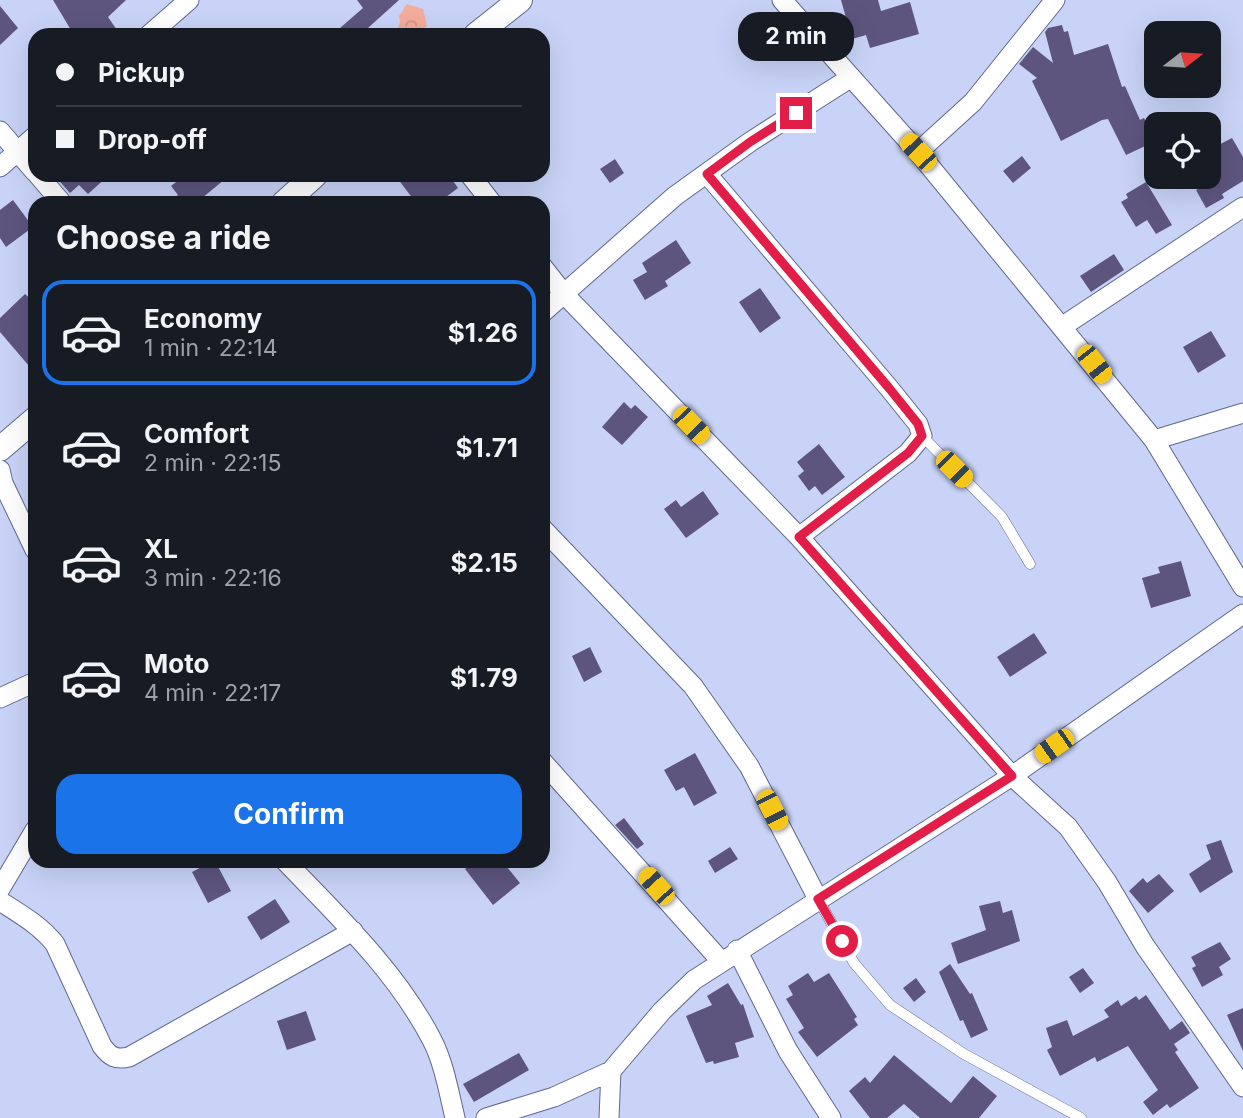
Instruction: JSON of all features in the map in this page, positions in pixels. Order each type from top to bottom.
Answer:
[{"type":"street","points":[[157,28],[189,0]]},
{"type":"street","points":[[485,28],[520,0]]},
{"type":"street","points":[[782,0],[918,152],[1154,440],[1243,587]]},
{"type":"street","points":[[918,152],[973,102],[1055,0]]},
{"type":"street","points":[[550,306],[676,196],[750,142],[850,78]]},
{"type":"street","points":[[0,131],[28,164]]},
{"type":"street","points":[[0,167],[28,143]]},
{"type":"street","points":[[707,174],[889,388],[918,424],[922,436],[908,453],[799,537]]},
{"type":"street","points":[[44,182],[56,196]]},
{"type":"street","points":[[292,196],[307,182]]},
{"type":"street","points":[[476,182],[486,196]]},
{"type":"street","points":[[1063,326],[1243,207]]},
{"type":"street","points":[[550,276],[564,294],[799,537],[1012,776],[1068,827],[1107,882],[1145,946],[1243,1087]]},
{"type":"street","points":[[1154,440],[1243,413]]},
{"type":"street","points":[[0,449],[28,425]]},
{"type":"street","points":[[0,470],[3,483],[28,535]]},
{"type":"street","points":[[550,536],[693,686],[750,766],[818,899]]},
{"type":"street","points":[[486,1118],[566,1092],[611,1072],[680,993],[729,956],[1012,776],[1243,614]]},
{"type":"street","points":[[0,698],[28,685]]},
{"type":"street","points":[[550,769],[729,956],[831,1118]]},
{"type":"street","points":[[0,889],[28,842]]},
{"type":"street","points":[[292,868],[353,931],[412,1006],[433,1042],[455,1118]]},
{"type":"street","points":[[0,901],[48,936],[102,1046],[108,1054],[120,1059],[129,1057],[353,931]]},
{"type":"street","points":[[609,1118],[611,1072]]},
{"type":"lane","points":[[922,436],[1002,517],[1030,564]]},
{"type":"lane","points":[[818,899],[855,963],[890,1005],[964,1055],[1081,1118]]},
{"type":"green space","points":[[407,4],[423,9],[427,26],[398,28],[399,16]]},
{"type":"building","points":[[53,0],[126,0],[108,17],[116,28],[70,28]]},
{"type":"building","points":[[357,0],[399,0],[368,28],[340,28],[363,8]]},
{"type":"building","points":[[841,0],[878,0],[881,11],[910,2],[919,34],[870,48],[866,35],[852,39]]},
{"type":"building","points":[[0,6],[18,28],[0,45]]},
{"type":"building","points":[[1062,25],[1064,32],[1068,31],[1074,55],[1108,44],[1122,87],[1125,86],[1140,120],[1144,118],[1144,147],[1126,155],[1108,119],[1061,141],[1032,81],[1037,78],[1019,64],[1033,47],[1053,63],[1045,32],[1048,28]]},
{"type":"building","points":[[1232,138],[1243,157],[1243,181],[1222,194],[1224,198],[1206,208],[1196,190],[1221,189],[1221,144]]},
{"type":"building","points":[[1022,156],[1031,168],[1013,183],[1003,171]]},
{"type":"building","points":[[615,159],[624,173],[610,183],[600,169]]},
{"type":"building","points":[[60,182],[101,182],[88,194],[79,185],[70,193]]},
{"type":"building","points":[[176,182],[222,182],[204,196],[177,196],[171,186]]},
{"type":"building","points":[[400,182],[454,182],[458,188],[447,196],[411,196]]},
{"type":"building","points":[[1144,183],[1144,189],[1150,189],[1172,225],[1156,234],[1147,220],[1136,227],[1121,202],[1128,198],[1126,194]]},
{"type":"building","points":[[13,200],[28,220],[28,231],[6,247],[0,238],[0,210]]},
{"type":"building","points":[[676,240],[691,263],[665,281],[668,286],[645,300],[633,280],[647,272],[642,263]]},
{"type":"building","points":[[1114,254],[1124,270],[1091,292],[1080,276]]},
{"type":"building","points":[[760,288],[781,318],[760,333],[739,302]]},
{"type":"building","points":[[25,294],[28,297],[28,365],[0,332],[0,318]]},
{"type":"building","points":[[1211,331],[1226,356],[1198,373],[1183,347]]},
{"type":"building","points":[[624,402],[631,409],[635,405],[648,417],[622,445],[602,427]]},
{"type":"building","points":[[819,444],[845,477],[822,495],[815,486],[809,491],[798,476],[804,471],[797,462]]},
{"type":"building","points":[[703,491],[719,514],[686,538],[664,509],[676,500],[681,507]]},
{"type":"building","points":[[1181,561],[1191,596],[1151,608],[1142,578],[1160,573],[1158,567]]},
{"type":"building","points":[[1034,633],[1047,653],[1010,677],[997,657]]},
{"type":"building","points":[[590,647],[602,672],[584,682],[572,656]]},
{"type":"building","points":[[695,753],[717,793],[694,806],[684,787],[676,791],[664,770]]},
{"type":"building","points":[[624,818],[644,844],[637,849],[615,825]]},
{"type":"building","points":[[1221,840],[1233,872],[1200,893],[1189,874],[1211,859],[1206,845]]},
{"type":"building","points":[[730,847],[738,859],[715,873],[708,861]]},
{"type":"building","points":[[200,868],[219,868],[231,891],[208,903],[192,872]]},
{"type":"building","points":[[508,868],[520,883],[493,905],[465,869]]},
{"type":"building","points":[[1159,874],[1174,891],[1148,913],[1129,891],[1143,878],[1147,883]]},
{"type":"building","points":[[275,899],[290,922],[261,940],[247,917]]},
{"type":"building","points":[[1000,901],[1003,913],[1012,910],[1020,941],[958,964],[951,943],[986,930],[979,906]]},
{"type":"building","points":[[1220,942],[1231,959],[1219,967],[1223,975],[1202,987],[1192,968],[1196,966],[1191,957]]},
{"type":"building","points":[[950,964],[970,994],[972,993],[988,1030],[971,1038],[963,1020],[960,1021],[939,972]]},
{"type":"building","points":[[1083,968],[1094,983],[1080,993],[1069,977]]},
{"type":"building","points":[[808,973],[814,982],[829,973],[857,1017],[854,1019],[858,1025],[817,1057],[798,1032],[804,1028],[786,999],[793,995],[788,986]]},
{"type":"building","points":[[916,978],[926,992],[914,1002],[903,988]]},
{"type":"building","points":[[728,983],[741,1005],[743,1004],[754,1037],[735,1043],[739,1057],[714,1064],[713,1061],[706,1063],[686,1016],[712,1005],[707,996]]},
{"type":"building","points":[[1146,995],[1170,1030],[1182,1021],[1190,1033],[1174,1044],[1178,1050],[1175,1052],[1199,1088],[1170,1108],[1167,1104],[1153,1115],[1143,1102],[1158,1090],[1128,1046],[1097,1062],[1095,1057],[1060,1076],[1047,1050],[1052,1047],[1046,1028],[1067,1020],[1073,1036],[1109,1017],[1104,1010],[1118,1000],[1121,1006],[1136,996],[1139,1000]]},
{"type":"building","points":[[1243,1008],[1243,1051],[1227,1015]]},
{"type":"building","points":[[306,1011],[316,1040],[287,1050],[277,1021]]},
{"type":"building","points":[[519,1053],[529,1070],[474,1102],[463,1084]]},
{"type":"building","points":[[894,1055],[951,1103],[973,1076],[997,1096],[979,1118],[920,1118],[904,1104],[887,1118],[870,1118],[849,1091],[865,1077],[870,1083]]},
{"type":"route","points":[[796,113],[707,174],[889,388],[918,424],[922,436],[908,453],[799,537],[1012,776],[818,899],[842,941]]}]
